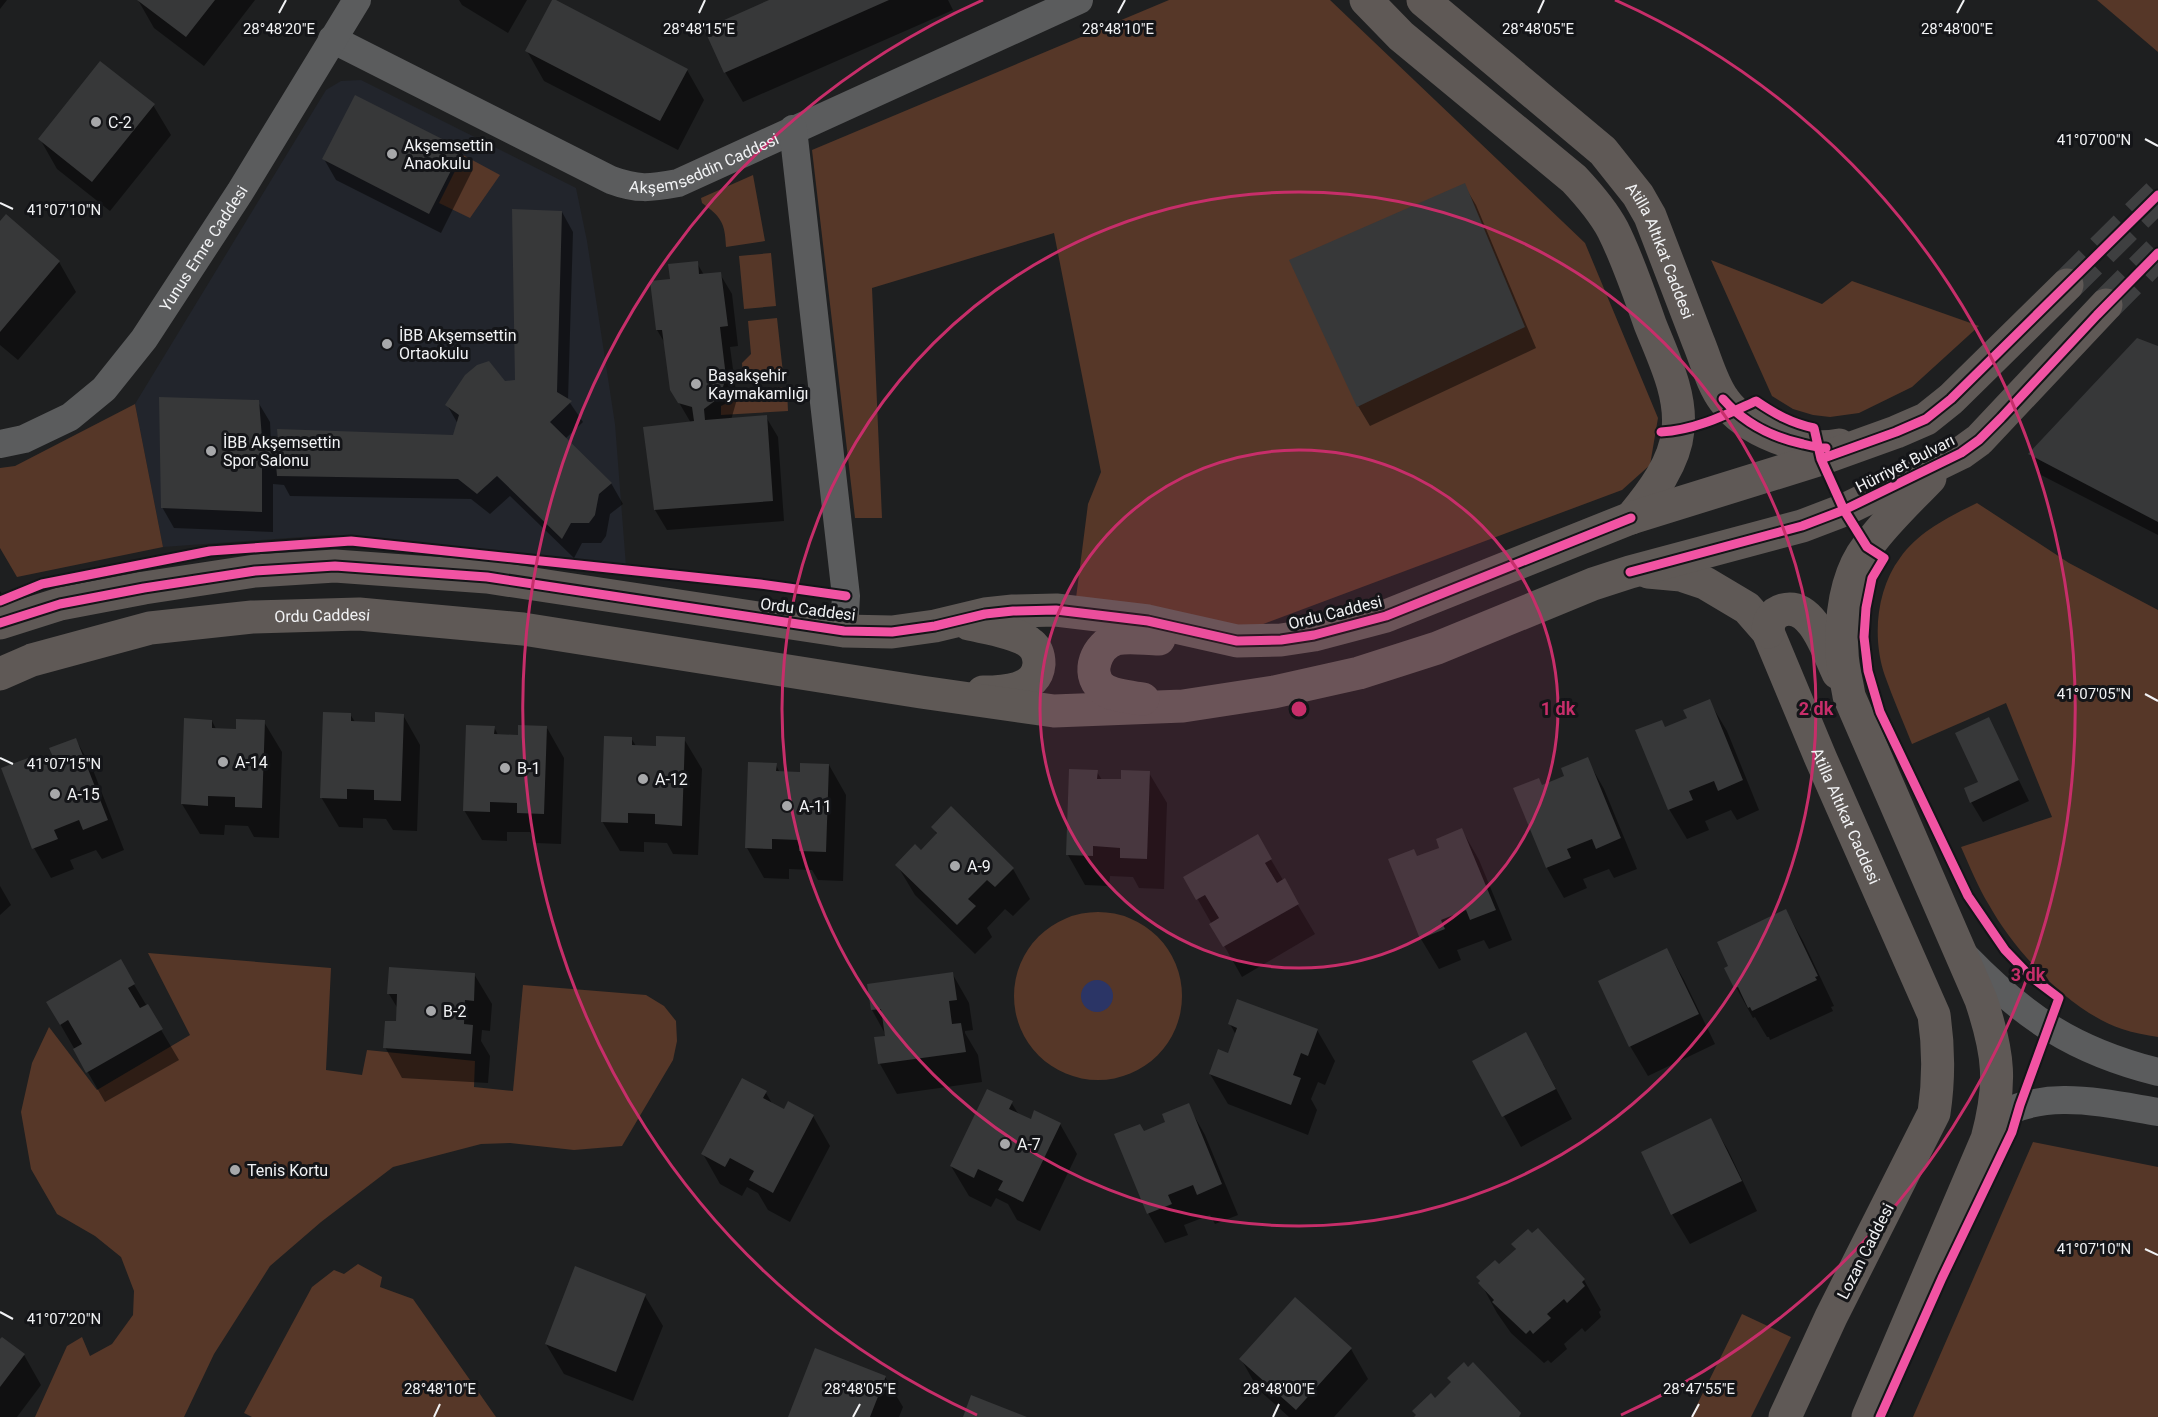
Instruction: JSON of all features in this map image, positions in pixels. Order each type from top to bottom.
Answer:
[{"type":"main road","name":"Atilla Altıkat Caddesi","points":[[1366,0],[1401,36],[1574,179],[1596,203],[1612,229],[1636,284],[1667,369],[1678,408],[1678,431],[1668,465],[1648,497],[1631,518]]},
{"type":"main road","name":"Atilla Altıkat Caddesi","points":[[1423,0],[1603,151],[1638,195],[1650,216],[1710,372],[1723,399],[1733,411],[1758,429],[1772,435],[1824,448],[1896,432]]},
{"type":"main road","name":"Hürriyet Bulvarı","points":[[1631,518],[1821,459],[1926,419],[1951,399],[2067,285]]},
{"type":"main road","name":"Hürriyet Bulvarı","points":[[1630,572],[1802,526],[1844,510],[1961,453],[1979,440],[2106,305]]},
{"type":"main road","points":[[1849,696],[1842,653],[1843,620],[1848,591],[1857,565],[1867,547],[1945,461]]},
{"type":"main road","name":"Ordu Caddesi","points":[[0,623],[60,604],[144,588],[255,571],[335,566],[487,577],[844,631],[892,632],[958,622],[985,614],[1056,610],[1148,621],[1238,641],[1281,640],[1314,635],[1386,616],[1631,518]]},
{"type":"main road","name":"Atilla Altıkat Caddesi","points":[[1630,572],[1681,575],[1705,583],[1747,608],[1768,632],[1934,1016],[1938,1042],[1939,1083]]},
{"type":"main road","name":"Ordu Caddesi","points":[[0,674],[32,660],[150,628],[252,617],[359,614],[523,629],[1054,711],[1183,706],[1274,692],[1359,673],[1437,648],[1593,584],[1630,572]]},
{"type":"main road","points":[[1768,632],[1772,618],[1777,612],[1791,608],[1806,615],[1814,624],[1849,696],[1962,952],[1981,1000],[1996,1052],[1998,1085],[1987,1139],[1868,1417]]},
{"type":"main road","points":[[921,692],[990,692],[1015,689],[1033,681],[1038,669],[1039,656],[1030,643],[1016,636],[958,622]]},
{"type":"main road","points":[[1183,706],[1118,695],[1102,688],[1095,677],[1094,664],[1098,653],[1106,643],[1118,639],[1238,641]]},
{"type":"main road","name":"Lozan Caddesi","points":[[1785,1417],[1831,1317],[1934,1113],[1939,1083]]},
{"type":"street","name":"Yunus Emre Caddesi","points":[[0,444],[24,439],[70,417],[104,389],[150,329],[240,192],[357,0]]},
{"type":"street","name":"Akşemseddin Caddesi","points":[[332,39],[611,180],[630,187],[653,188],[678,183],[1079,0]]},
{"type":"street","points":[[793,129],[846,596],[844,631]]},
{"type":"street","points":[[1962,952],[1997,989],[2047,1028],[2086,1048],[2134,1066],[2158,1072]]},
{"type":"street","points":[[1992,1120],[2006,1110],[2020,1105],[2051,1100],[2085,1100],[2158,1112]]},
{"type":"shaded area","points":[[1169,0],[1330,0],[1585,243],[1658,418],[1650,465],[1622,490],[1242,632],[1076,598],[1088,504],[1101,472],[1054,233],[872,288],[882,518],[855,518],[812,150]]},
{"type":"shaded area","points":[[2097,0],[2158,0],[2158,52]]},
{"type":"shaded area","name":"İBB Akşemsettin Ortaokulu","points":[[361,80],[576,188],[587,241],[615,424],[626,566],[330,535],[163,547],[135,404],[326,90],[341,81]]},
{"type":"shaded area","points":[[463,155],[500,175],[470,218],[439,203]]},
{"type":"shaded area","points":[[753,175],[765,241],[726,247],[721,221],[702,203],[701,198]]},
{"type":"shaded area","points":[[771,253],[776,306],[744,309],[739,256]]},
{"type":"shaded area","points":[[1711,260],[1822,304],[1852,281],[1979,326],[1912,387],[1859,413],[1830,417],[1813,415],[1793,409],[1772,396]]},
{"type":"shaded area","points":[[777,318],[783,373],[743,377],[742,363],[751,354],[748,321]]},
{"type":"shaded area","points":[[781,387],[787,389],[788,411],[721,415],[721,406],[737,398],[742,391]]},
{"type":"shaded area","points":[[135,404],[163,547],[17,577],[0,548],[0,468],[15,466]]},
{"type":"shaded area","points":[[1977,503],[2069,563],[2158,610],[2158,1037],[2126,1030],[2103,1021],[2064,995],[2014,942],[2000,923],[1974,877],[1961,847],[2052,817],[2006,703],[1912,744],[1885,676],[1878,646],[1879,615],[1881,600],[1892,571],[1916,540],[1946,519]]},
{"type":"shaded area","points":[[1098,912],[1130,918],[1145,926],[1157,937],[1168,949],[1176,964],[1182,996],[1176,1028],[1168,1043],[1157,1055],[1145,1066],[1130,1074],[1098,1080],[1066,1074],[1051,1066],[1039,1055],[1028,1043],[1020,1028],[1014,996],[1020,964],[1028,949],[1039,937],[1051,926],[1066,918]]},
{"type":"shaded area","points":[[148,953],[331,968],[326,1070],[362,1075],[367,1050],[475,1061],[474,1087],[513,1091],[523,985],[646,995],[664,1006],[676,1021],[677,1041],[673,1060],[622,1146],[574,1150],[510,1143],[481,1144],[393,1167],[321,1222],[270,1266],[214,1354],[184,1417],[35,1417],[67,1346],[82,1337],[90,1356],[112,1344],[133,1315],[134,1291],[121,1257],[95,1236],[57,1214],[31,1169],[21,1112],[32,1063],[49,1027],[97,1090],[190,1035]]},
{"type":"shaded area","points":[[2033,1142],[2158,1167],[2158,1417],[1913,1417]]},
{"type":"shaded area","points":[[358,1264],[382,1277],[380,1287],[413,1299],[496,1417],[252,1417],[244,1413],[312,1287],[334,1270],[344,1274]]},
{"type":"shaded area","points":[[1742,1314],[1791,1337],[1751,1417],[1691,1417]]},
{"type":"water","points":[[1097,980],[1109,984],[1113,996],[1109,1008],[1097,1012],[1085,1008],[1081,996],[1085,984]]},
{"type":"building","points":[[137,0],[215,0],[186,37]]},
{"type":"building","points":[[552,0],[556,0],[688,69],[660,121],[525,51]]},
{"type":"building","points":[[769,0],[889,0],[724,73],[704,29]]},
{"type":"building","name":"C-2","points":[[100,61],[155,104],[92,182],[38,139]]},
{"type":"building","name":"Akşemsettin Anaokulu","points":[[355,95],[462,149],[429,214],[322,159]]},
{"type":"building","points":[[1465,183],[1525,327],[1357,407],[1289,260]]},
{"type":"building","name":"İBB Akşemsettin Ortaokulu","points":[[512,209],[562,211],[557,392],[572,401],[550,422],[612,483],[599,494],[595,515],[589,523],[571,523],[562,539],[497,476],[477,494],[458,479],[277,476],[276,465],[262,464],[262,512],[161,508],[159,397],[259,400],[262,438],[278,440],[277,429],[453,435],[459,415],[445,405],[465,375],[477,365],[489,361],[505,381],[515,380]]},
{"type":"building","points":[[6,214],[60,261],[0,332],[0,221]]},
{"type":"building","name":"Başakşehir Kaymakamlığı","points":[[698,261],[699,274],[721,272],[728,326],[720,327],[726,377],[720,397],[704,409],[705,420],[767,415],[773,501],[654,510],[643,427],[694,421],[692,407],[678,403],[670,390],[662,330],[656,330],[650,281],[670,279],[668,264]]},
{"type":"building","points":[[2137,338],[2158,346],[2158,522],[2028,454]]},
{"type":"building","points":[[1710,699],[1743,780],[1718,791],[1714,781],[1689,791],[1693,800],[1668,810],[1635,730],[1662,720],[1665,727],[1687,718],[1683,710]]},
{"type":"building","points":[[323,712],[351,713],[351,721],[375,722],[375,712],[404,714],[401,801],[374,800],[374,790],[347,789],[347,799],[320,798]]},
{"type":"building","points":[[1989,717],[2019,780],[1970,803],[1964,788],[1978,782],[1955,733]]},
{"type":"building","name":"A-14","points":[[184,718],[212,720],[212,728],[236,729],[236,719],[265,720],[262,808],[235,807],[235,797],[208,796],[208,806],[181,804]]},
{"type":"building","name":"B-1","points":[[466,725],[495,726],[494,734],[518,735],[518,725],[547,726],[544,814],[517,813],[517,803],[490,802],[490,812],[463,811]]},
{"type":"building","name":"A-12","points":[[604,736],[632,737],[632,745],[656,746],[656,736],[685,737],[682,826],[655,824],[655,814],[628,813],[628,823],[601,822]]},
{"type":"building","name":"A-15","points":[[76,738],[108,820],[83,830],[79,820],[54,830],[58,839],[32,849],[1,768],[28,758],[31,766],[53,757],[49,748]]},
{"type":"building","points":[[1588,757],[1621,838],[1596,849],[1592,839],[1567,849],[1571,858],[1546,868],[1513,788],[1539,778],[1542,785],[1564,776],[1561,768]]},
{"type":"building","name":"A-11","points":[[748,762],[777,763],[776,771],[800,772],[800,763],[829,764],[826,852],[799,851],[799,840],[772,839],[772,849],[745,848]]},
{"type":"building","points":[[1069,769],[1098,770],[1097,779],[1121,779],[1121,770],[1150,771],[1147,859],[1120,858],[1120,848],[1093,846],[1093,856],[1066,855]]},
{"type":"building","name":"A-9","points":[[951,806],[1014,868],[995,887],[987,880],[968,899],[976,906],[957,925],[895,865],[915,844],[921,850],[937,833],[931,827]]},
{"type":"building","points":[[1462,828],[1496,910],[1470,920],[1466,910],[1441,920],[1445,929],[1420,939],[1388,859],[1414,849],[1417,856],[1439,848],[1436,839]]},
{"type":"building","points":[[1258,834],[1272,859],[1265,863],[1277,883],[1285,878],[1299,904],[1223,947],[1209,924],[1219,918],[1205,895],[1196,900],[1183,877]]},
{"type":"building","points":[[1786,909],[1818,976],[1815,977],[1817,980],[1752,1011],[1750,1007],[1748,1008],[1738,987],[1734,988],[1724,968],[1728,966],[1717,942]]},
{"type":"building","points":[[1667,948],[1699,1014],[1629,1047],[1598,981]]},
{"type":"building","points":[[121,959],[135,984],[128,988],[140,1008],[148,1004],[163,1029],[86,1073],[73,1049],[82,1044],[68,1020],[60,1025],[46,1002]]},
{"type":"building","name":"B-2","points":[[389,967],[475,973],[474,1001],[465,1000],[464,1024],[473,1025],[471,1054],[383,1048],[385,1021],[396,1021],[397,994],[387,994]]},
{"type":"building","points":[[953,972],[957,1000],[949,1001],[952,1024],[961,1023],[966,1052],[878,1064],[874,1037],[885,1036],[881,1009],[871,1010],[867,984]]},
{"type":"building","points":[[1237,999],[1318,1029],[1308,1056],[1301,1053],[1293,1075],[1301,1078],[1291,1105],[1209,1074],[1218,1049],[1228,1053],[1237,1028],[1228,1024]]},
{"type":"building","points":[[1526,1032],[1556,1089],[1502,1117],[1472,1061]]},
{"type":"building","points":[[742,1078],[767,1091],[763,1098],[784,1109],[788,1101],[814,1115],[773,1193],[749,1180],[754,1171],[730,1158],[725,1167],[701,1154]]},
{"type":"building","name":"A-7","points":[[987,1089],[1013,1101],[1009,1109],[1031,1119],[1034,1110],[1061,1123],[1023,1202],[998,1190],[1003,1181],[978,1169],[974,1178],[950,1166]]},
{"type":"building","points":[[1189,1103],[1222,1184],[1197,1195],[1193,1185],[1168,1195],[1172,1204],[1147,1214],[1114,1134],[1140,1124],[1144,1131],[1165,1122],[1162,1114]]},
{"type":"building","points":[[1711,1118],[1742,1181],[1671,1215],[1641,1152]]},
{"type":"building","points":[[1538,1228],[1585,1279],[1582,1282],[1585,1286],[1567,1303],[1564,1299],[1547,1314],[1551,1318],[1533,1334],[1530,1330],[1526,1334],[1492,1302],[1494,1300],[1478,1283],[1480,1281],[1476,1277],[1495,1260],[1499,1264],[1516,1249],[1511,1244],[1528,1229],[1532,1233]]},
{"type":"building","points":[[575,1266],[646,1294],[616,1372],[545,1344]]},
{"type":"building","points":[[1295,1297],[1352,1348],[1296,1410],[1239,1359]]},
{"type":"building","points":[[2,1337],[25,1354],[0,1387],[0,1339]]},
{"type":"building","points":[[815,1348],[886,1376],[870,1417],[788,1417]]},
{"type":"building","points":[[1464,1362],[1468,1367],[1473,1362],[1521,1413],[1519,1417],[1414,1417],[1416,1415],[1412,1411],[1431,1393],[1435,1398],[1451,1382],[1447,1378]]},
{"type":"building","points":[[971,1395],[1027,1417],[963,1417]]},
{"type":"tunnel","points":[[2067,285],[2158,195]]},
{"type":"tunnel","points":[[2106,305],[2158,253]]},
{"type":"cycle path","points":[[1821,459],[1926,419],[1951,399],[2158,195]]},
{"type":"cycle path","points":[[1630,572],[1802,526],[1844,510],[1961,453],[1979,440],[2001,418],[2158,253]]},
{"type":"cycle path","points":[[1723,399],[1740,416],[1769,433],[1791,441],[1826,448]]},
{"type":"cycle path","points":[[1661,432],[1698,425],[1756,401],[1784,418],[1814,428],[1821,459],[1844,510],[1867,547],[1884,558],[1872,578],[1866,608],[1864,637],[1868,671],[1880,712],[1968,896],[2005,950],[2030,976],[2059,998],[2012,1132],[1942,1278],[1880,1417]]},
{"type":"cycle path","points":[[0,623],[60,604],[144,588],[255,571],[335,566],[487,577],[844,631],[892,632],[935,626],[985,614],[1056,610],[1148,621],[1237,641],[1281,640],[1314,635],[1386,616],[1631,518]]},
{"type":"cycle path","points":[[0,601],[42,584],[210,551],[351,541],[760,584],[846,596]]},
{"type":"place","name":"C-2","points":[[96,122]]},
{"type":"place","name":"Akşemsettin Anaokulu","points":[[392,154]]},
{"type":"place","name":"İBB Akşemsettin Ortaokulu","points":[[387,344]]},
{"type":"place","name":"Başakşehir Kaymakamlığı","points":[[696,384]]},
{"type":"place","name":"İBB Akşemsettin Spor Salonu","points":[[211,451]]},
{"type":"place","name":"A-14","points":[[223,762]]},
{"type":"place","name":"B-1","points":[[505,768]]},
{"type":"place","name":"A-12","points":[[643,779]]},
{"type":"place","name":"A-15","points":[[55,794]]},
{"type":"place","name":"A-11","points":[[787,806]]},
{"type":"place","name":"A-9","points":[[955,866]]},
{"type":"place","name":"B-2","points":[[431,1011]]},
{"type":"place","name":"A-7","points":[[1005,1144]]},
{"type":"place","name":"Tenis Kortu","points":[[235,1170]]}]
